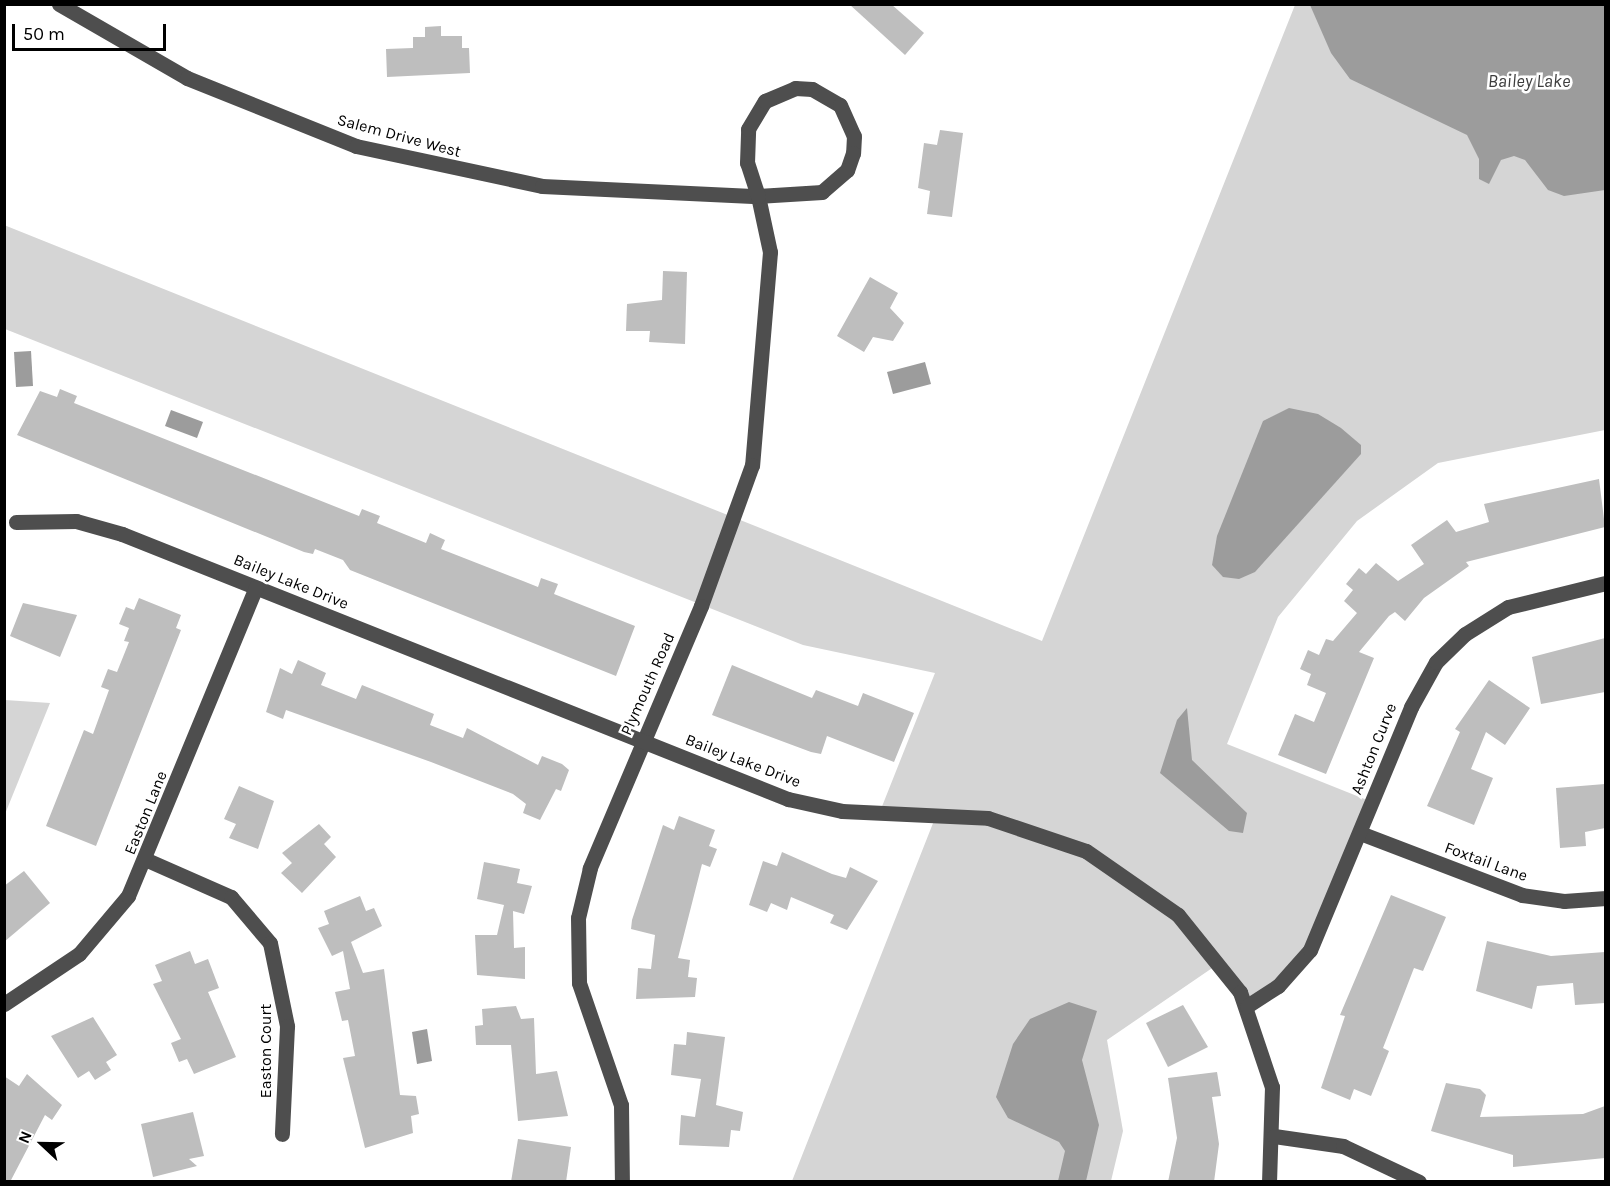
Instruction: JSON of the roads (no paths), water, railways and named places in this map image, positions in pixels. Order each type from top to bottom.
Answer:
[{"type":"street","name":"Salem Drive West","points":[[59,4],[187,78],[356,146],[542,186],[758,196],[822,192],[847,170],[854,136],[849,119],[827,95],[795,88],[765,101],[754,114],[746,145],[758,196]]},
{"type":"street","name":"Plymouth Road","points":[[622,1182],[621,1105],[583,998],[577,937],[590,868],[641,741],[693,626],[753,465],[770,252],[758,196]]},
{"type":"street","name":"Bailey Lake Drive","points":[[16,522],[97,525],[807,805],[862,813],[988,818],[1072,844],[1136,880],[1187,923],[1221,962],[1247,1006],[1269,1071],[1274,1136],[1269,1182]]},
{"type":"street","name":"Ashton Curve","points":[[1247,1006],[1278,987],[1310,950],[1416,695],[1445,653],[1508,607],[1605,583]]},
{"type":"street","name":"Easton Lane","points":[[4,1004],[94,940],[128,896],[147,860],[256,587]]},
{"type":"street","name":"Foxtail Lane","points":[[1360,833],[1522,895],[1564,901],[1605,898]]},
{"type":"street","name":"Easton Court","points":[[147,860],[231,897],[270,943],[287,1026],[282,1134]]},
{"type":"street","points":[[1274,1136],[1343,1146],[1419,1182]]},
{"type":"water","name":"Bailey Lake","points":[[1310,5],[1605,5],[1605,190],[1564,196],[1548,190],[1525,160],[1514,156],[1501,160],[1489,184],[1479,179],[1479,159],[1467,135],[1350,79],[1331,53]]},
{"type":"water","points":[[31,351],[33,386],[16,387],[14,352]]},
{"type":"water","points":[[925,362],[931,384],[893,394],[887,372]]},
{"type":"water","points":[[1289,408],[1318,414],[1341,428],[1361,445],[1361,454],[1255,572],[1239,579],[1223,577],[1212,565],[1217,536],[1263,421]]},
{"type":"water","points":[[171,410],[203,422],[197,438],[165,426]]},
{"type":"water","points":[[1187,708],[1192,760],[1247,813],[1243,833],[1229,831],[1160,773],[1177,720]]},
{"type":"water","points":[[1069,1002],[1097,1011],[1082,1060],[1099,1125],[1086,1181],[1058,1181],[1065,1151],[1059,1142],[1008,1118],[996,1097],[1013,1044],[1030,1019]]},
{"type":"water","points":[[427,1029],[432,1061],[417,1064],[412,1032]]}]
